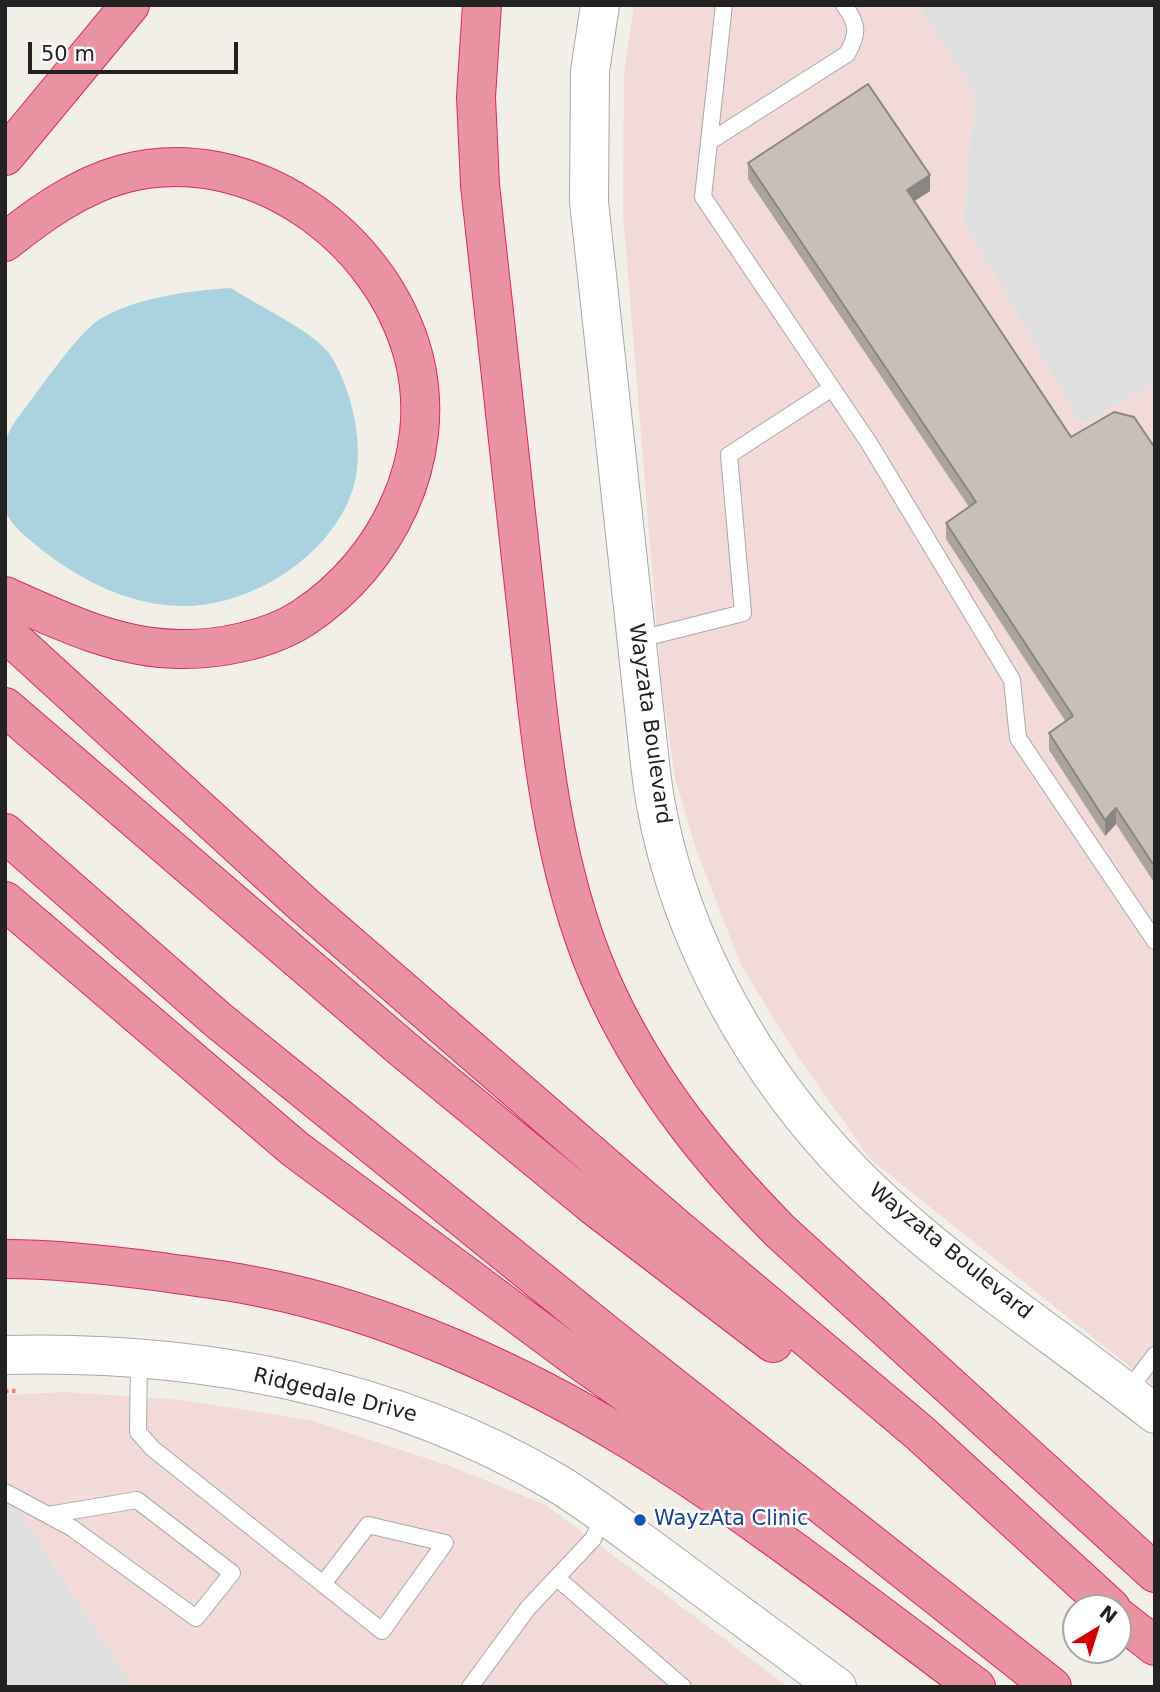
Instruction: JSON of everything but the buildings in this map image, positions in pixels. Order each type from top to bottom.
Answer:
[{"type":"highway","points":[[5,156],[130,5]]},
{"type":"highway","points":[[482,5],[476,97],[480,186],[545,778],[569,890],[608,996],[670,1106],[731,1181],[781,1231],[1155,1573]]},
{"type":"highway","points":[[5,242],[68,197],[121,174],[174,166],[205,168],[261,184],[293,200],[329,226],[348,244],[384,290],[396,310],[415,361],[420,422],[413,474],[374,551],[342,587],[303,618],[285,628],[208,648],[148,647],[92,634],[5,596]]},
{"type":"highway","points":[[5,632],[305,906],[674,1226],[920,1433],[1094,1594]]},
{"type":"highway","points":[[5,707],[403,1049],[594,1206],[735,1312],[1091,1594]]},
{"type":"highway","points":[[5,833],[218,1020],[606,1334],[1052,1687]]},
{"type":"highway","points":[[5,901],[295,1149],[575,1357],[1045,1687]]},
{"type":"highway","points":[[5,1259],[81,1262],[260,1287],[349,1310],[438,1343],[515,1379],[634,1443],[826,1575],[976,1687]]},
{"type":"street","name":"Wayzata Boulevard","points":[[600,5],[590,71],[589,202],[636,640],[656,807],[678,885],[706,962],[746,1037],[794,1106],[854,1173],[921,1234],[1141,1403]]},
{"type":"street","name":"Ridgedale Drive","points":[[5,1355],[139,1359],[285,1381],[408,1412],[475,1439],[520,1462],[604,1515],[837,1687]]},
{"type":"lane","points":[[724,5],[703,197],[869,443],[1012,680],[1018,738],[1155,941]]},
{"type":"lane","points":[[709,142],[847,54],[857,37],[856,21],[844,5]]},
{"type":"lane","points":[[636,640],[743,613],[729,456],[832,388]]},
{"type":"lane","points":[[1141,1403],[1155,1355]]},
{"type":"lane","points":[[139,1359],[138,1432],[152,1448],[382,1631],[445,1543],[368,1525],[323,1584]]},
{"type":"lane","points":[[5,1492],[48,1516],[72,1528],[196,1618],[232,1573],[137,1500],[48,1516]]},
{"type":"lane","points":[[470,1687],[528,1608],[593,1539],[604,1515]]},
{"type":"lane","points":[[556,1578],[683,1687]]},
{"type":"path","points":[[5,1391],[30,1390]]},
{"type":"shaded area","points":[[634,5],[918,5],[975,94],[963,221],[1081,424],[1155,383],[1155,1387],[870,1159],[792,1048],[741,965],[697,852],[675,778],[661,680],[623,213],[624,74]]},
{"type":"shaded area","points":[[918,5],[1155,5],[1155,383],[1081,424],[963,221],[975,94]]},
{"type":"shaded area","points":[[66,1392],[182,1400],[310,1420],[450,1466],[546,1505],[788,1687],[133,1687],[5,1490],[5,1395]]},
{"type":"shaded area","points":[[5,1490],[133,1687],[5,1687]]},
{"type":"water","points":[[231,288],[313,338],[331,356],[345,385],[354,419],[358,453],[354,485],[344,510],[330,532],[311,553],[265,585],[240,596],[188,606],[148,602],[110,591],[58,562],[16,528],[8,517],[3,489],[6,438],[14,423],[68,352],[100,319],[147,300],[181,293]]},
{"type":"place","name":"WayzAta Clinic","points":[[640,1520]]}]
